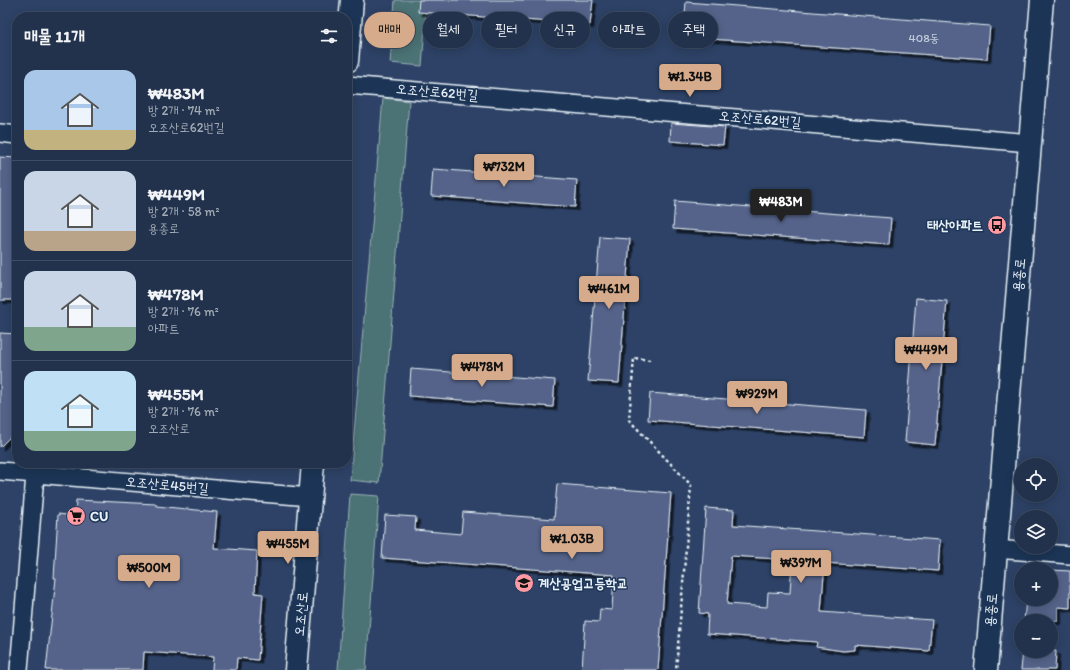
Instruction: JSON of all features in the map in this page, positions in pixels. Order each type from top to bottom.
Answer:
[{"type":"street","points":[[351,12],[352,0]]},
{"type":"street","name":"용종로","points":[[986,670],[1042,0]]},
{"type":"street","name":"오조산로62번길","points":[[352,85],[1030,143]]},
{"type":"street","points":[[0,133],[12,134]]},
{"type":"street","points":[[19,670],[36,468]]},
{"type":"street","name":"오조산로45번길","points":[[0,471],[36,468],[310,497]]},
{"type":"street","name":"오조산로","points":[[296,670],[313,468]]},
{"type":"street","points":[[996,549],[1070,555]]},
{"type":"path","points":[[650,360],[634,358],[629,420],[691,485],[676,670]]},
{"type":"green space","points":[[395,0],[427,0],[426,12],[423,12],[422,66],[390,63],[391,48],[415,48],[415,12],[394,12]]},
{"type":"green space","points":[[383,98],[409,101],[379,483],[350,480]]},
{"type":"green space","points":[[350,494],[379,496],[366,670],[338,670]]},
{"type":"building","points":[[419,0],[593,0],[590,25],[590,12],[540,12],[540,21],[532,21],[532,12],[481,12],[481,17],[473,16],[473,12],[418,12]]},
{"type":"building","points":[[686,2],[990,26],[987,59],[718,40],[718,12],[685,12]]},
{"type":"building","points":[[671,123],[725,127],[723,145],[670,141]]},
{"type":"building","points":[[0,157],[12,158],[12,300],[0,300]]},
{"type":"building","points":[[433,169],[577,180],[575,207],[431,196]]},
{"type":"building","points":[[675,201],[891,218],[889,245],[673,229]]},
{"type":"building","points":[[600,237],[630,239],[619,383],[588,381]]},
{"type":"building","points":[[916,298],[947,301],[935,445],[905,442]]},
{"type":"building","points":[[0,333],[12,334],[12,435],[0,447]]},
{"type":"building","points":[[411,369],[555,380],[553,407],[409,396]]},
{"type":"building","points":[[650,393],[866,410],[864,437],[648,420]]},
{"type":"building","points":[[557,484],[671,493],[658,670],[582,670],[585,621],[599,622],[600,609],[612,610],[614,575],[382,558],[385,515],[416,517],[415,530],[461,534],[463,512],[554,519]]},
{"type":"building","points":[[76,500],[156,504],[156,506],[217,512],[214,548],[257,551],[255,593],[263,594],[258,660],[237,658],[236,670],[212,670],[213,657],[144,652],[143,670],[46,670],[56,578],[54,578],[58,514],[75,516]]},
{"type":"building","points":[[706,508],[734,510],[733,525],[940,540],[938,571],[825,563],[821,612],[932,620],[929,651],[855,645],[855,650],[843,651],[816,647],[817,642],[707,634],[708,614],[699,613]],"holes":[[[731,556],[792,560],[790,593],[768,592],[767,607],[727,604]]]},
{"type":"building","points":[[1058,570],[1070,571],[1070,608],[1058,607],[1058,614],[1025,614],[1025,606],[1058,606]]},
{"type":"building","points":[[1022,658],[1056,658],[1055,670],[1021,670]]},
{"type":"place","name":"태산아파트","points":[[997,225]]},
{"type":"place","name":"CU","points":[[76,516]]},
{"type":"place","name":"계산공업고등학교","points":[[524,583]]}]
